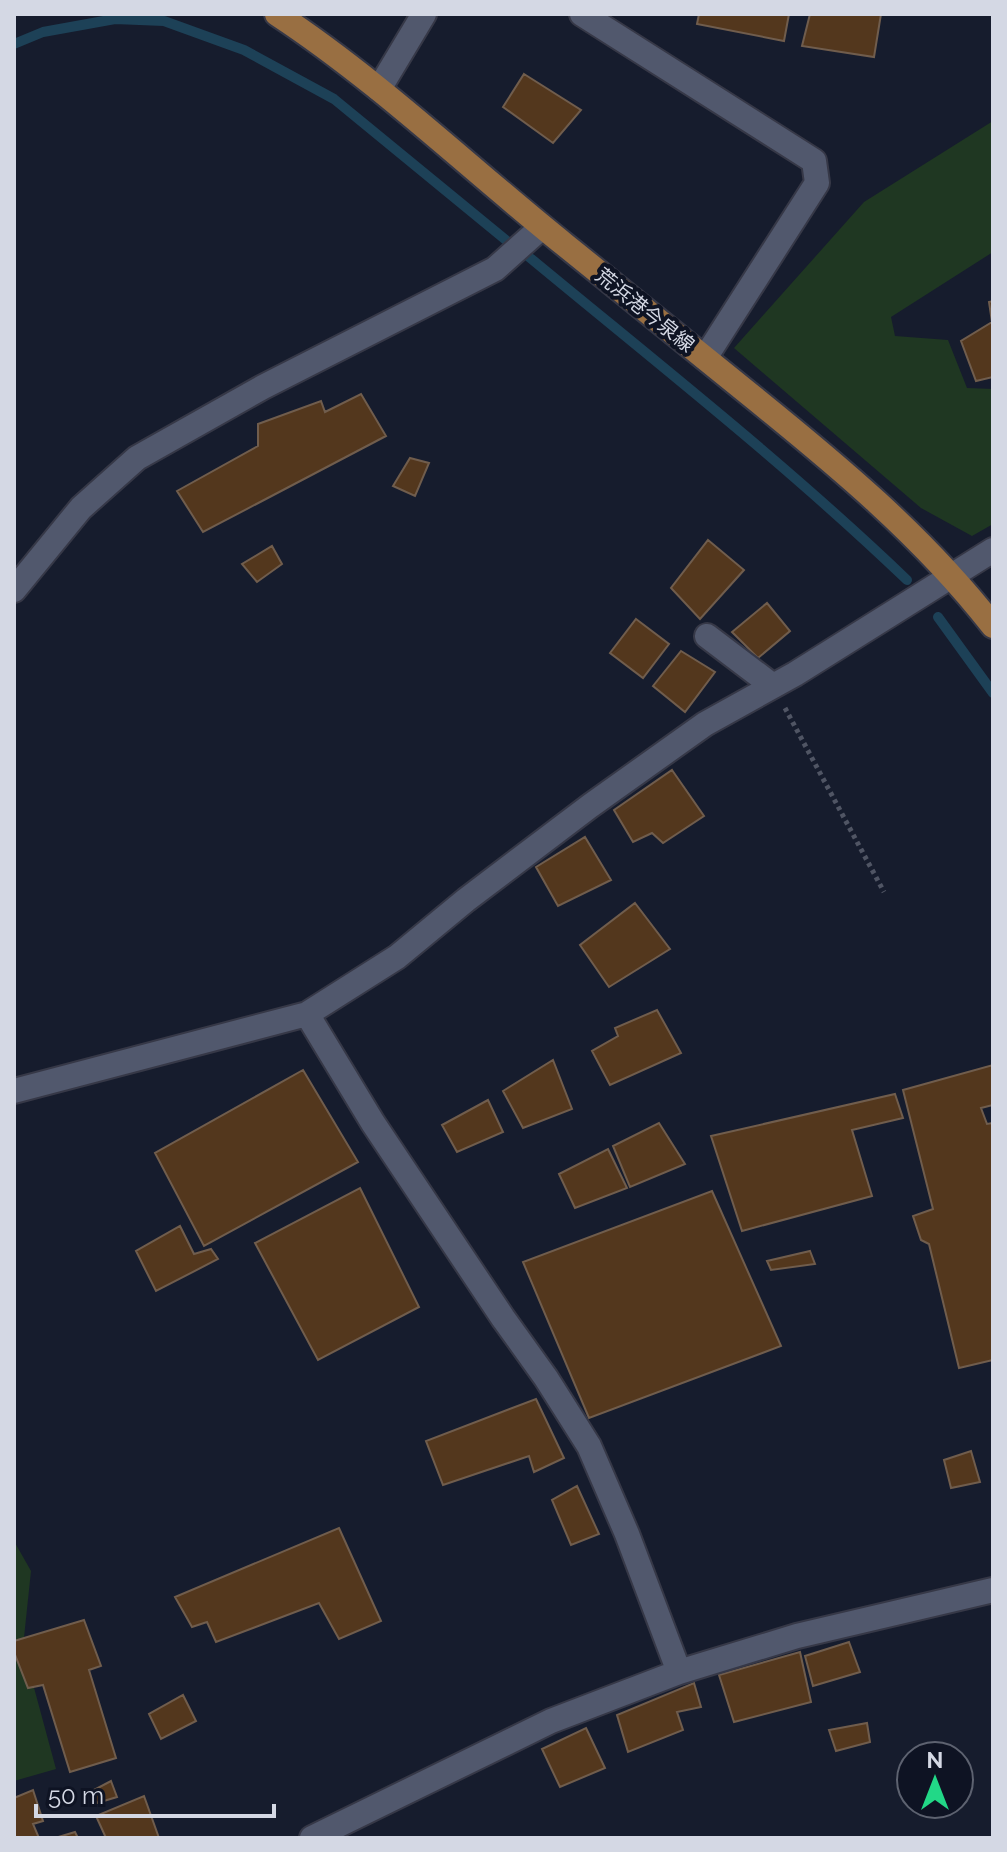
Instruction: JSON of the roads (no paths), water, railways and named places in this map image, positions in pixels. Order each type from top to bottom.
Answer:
[{"type":"main road","name":"荒浜港今泉線","points":[[277,14],[322,44],[379,89],[542,227],[843,470],[933,555],[993,626]]},
{"type":"street","points":[[379,89],[424,14]]},
{"type":"street","points":[[582,14],[814,161],[817,183],[705,358]]},
{"type":"street","points":[[14,590],[81,508],[137,458],[263,387],[495,269],[542,227]]},
{"type":"street","points":[[14,1091],[307,1014],[418,941],[466,900],[692,733],[993,550]]},
{"type":"street","points":[[707,636],[773,686]]},
{"type":"street","points":[[307,1014],[373,1123],[589,1446],[627,1534],[679,1672]]},
{"type":"street","points":[[312,1838],[551,1721],[679,1672],[797,1636],[993,1590]]},
{"type":"waterway","points":[[14,44],[43,32],[115,19],[164,21],[244,50],[334,99],[507,241]]},
{"type":"waterway","points":[[529,257],[768,455],[907,580]]},
{"type":"waterway","points":[[938,617],[993,693]]}]
